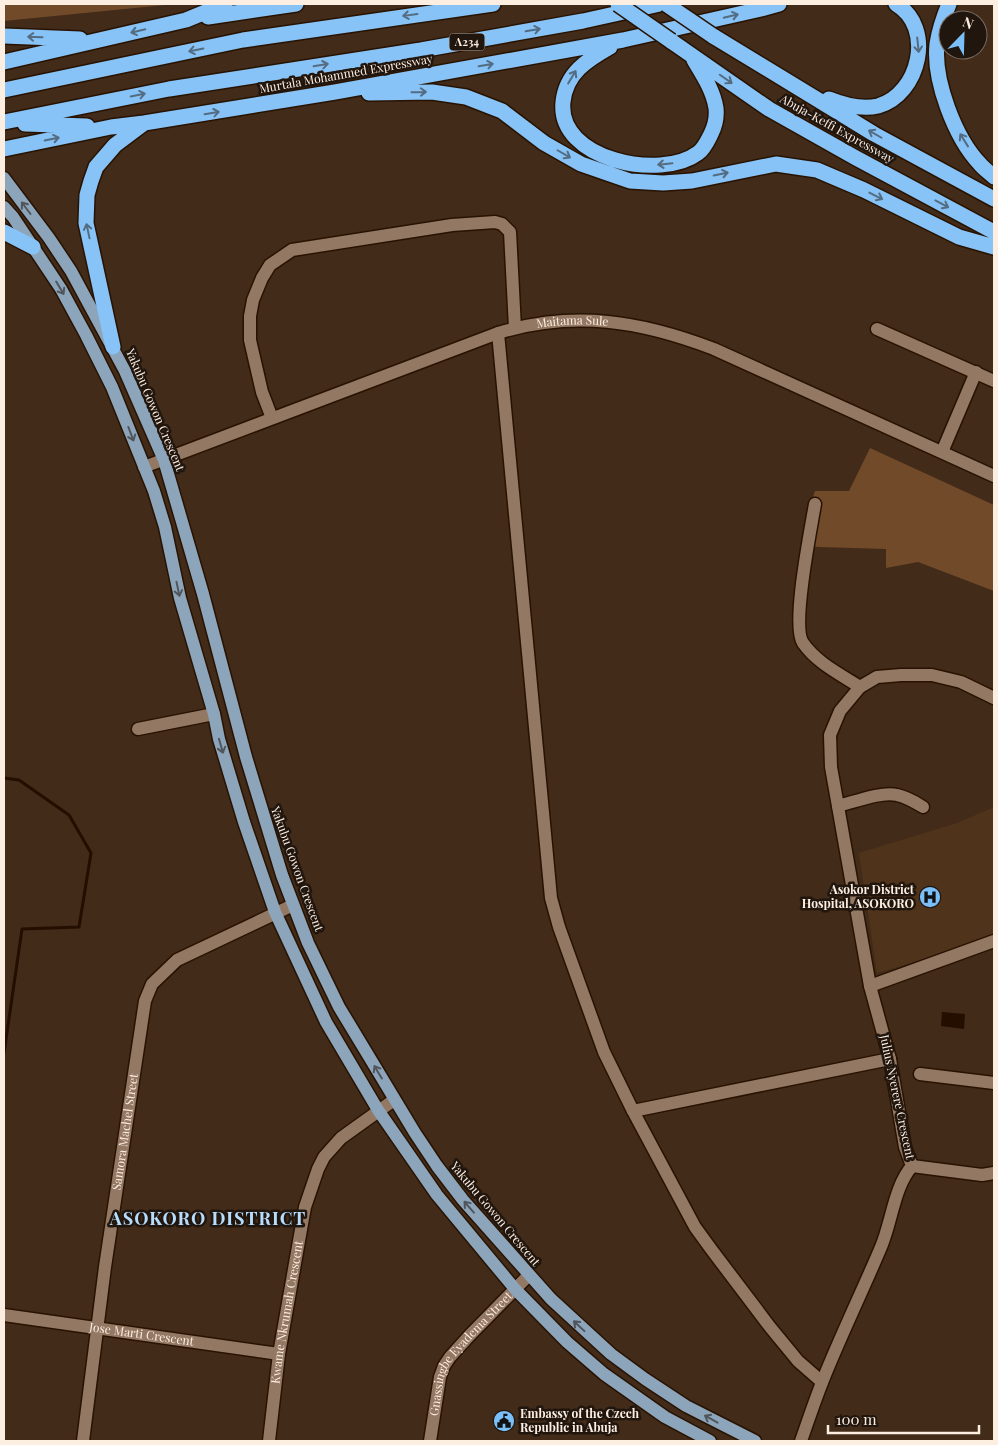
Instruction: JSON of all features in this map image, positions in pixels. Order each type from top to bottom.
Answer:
[{"type":"highway","points":[[186,20],[225,4]]},
{"type":"highway","points":[[4,62],[186,20],[296,4]]},
{"type":"highway","points":[[4,90],[243,40],[493,4]]},
{"type":"highway","name":"Abuja-Keffi Expressway","points":[[618,4],[769,109],[994,232]]},
{"type":"highway","name":"Murtala Mohammed Expressway","points":[[4,123],[219,80],[431,48],[583,21],[660,4]]},
{"type":"highway","name":"Abuja-Keffi Expressway","points":[[666,4],[788,82],[898,147],[993,198]]},
{"type":"highway","name":"Murtala Mohammed Expressway","points":[[4,149],[111,127],[144,124],[335,92],[623,40],[779,4]]},
{"type":"highway","points":[[788,82],[841,104],[860,108],[878,106],[894,97],[907,85],[916,68],[919,54],[914,24],[902,7],[896,4]]},
{"type":"highway","points":[[949,4],[937,45],[938,75],[944,100],[960,135],[979,163],[994,177]]},
{"type":"highway","points":[[4,36],[102,39]]},
{"type":"highway","points":[[623,40],[589,59],[577,69],[569,80],[562,109],[566,124],[577,141],[593,152],[617,160],[663,166],[682,162],[700,152],[715,127],[716,110],[709,85],[691,55]]},
{"type":"highway","points":[[335,92],[432,92],[466,96],[502,111],[544,143],[581,164],[630,181],[663,183],[692,181],[776,164],[817,170],[864,190],[994,255]]},
{"type":"highway","points":[[4,123],[111,127]]},
{"type":"highway","points":[[113,347],[86,224],[87,196],[90,180],[96,167],[115,145],[144,124]]},
{"type":"highway","points":[[979,224],[994,238]]},
{"type":"highway","points":[[4,232],[33,247]]},
{"type":"highway","points":[[959,237],[994,247]]},
{"type":"main road","name":"Yakubu Gowon Crescent","points":[[4,178],[71,271],[113,347],[164,460],[203,594],[262,816],[293,905],[308,943],[339,1007],[394,1100],[431,1158],[458,1194],[528,1276],[580,1328],[610,1354],[686,1406],[755,1441]]},
{"type":"main road","points":[[4,206],[61,289],[86,335],[115,396],[154,490],[165,527],[180,598],[244,822],[276,912],[326,1022],[378,1110],[437,1195],[515,1289],[568,1342],[604,1374],[665,1417],[710,1441]]},
{"type":"street","points":[[272,418],[262,392],[250,340],[250,316],[253,300],[262,278],[270,265],[292,250],[452,225],[495,222],[502,224],[510,232],[515,328]]},
{"type":"street","name":"Maitama Sule","points":[[144,467],[498,333],[549,321],[583,320],[650,328],[680,336],[714,349],[994,476]]},
{"type":"street","points":[[877,328],[994,380]]},
{"type":"street","points":[[498,333],[551,898],[604,1052],[633,1111],[695,1226],[710,1250],[792,1354],[822,1382]]},
{"type":"street","points":[[942,452],[976,372]]},
{"type":"street","points":[[815,504],[799,615],[801,641],[816,659],[860,687],[877,677],[932,675],[961,682],[994,698]]},
{"type":"street","name":"Julius Nyerere Crescent","points":[[801,1441],[822,1382],[882,1245],[899,1187],[905,1174],[912,1166],[905,1147],[890,1059],[870,986],[831,767],[830,735],[840,711],[860,687]]},
{"type":"street","points":[[138,729],[214,714]]},
{"type":"street","points":[[838,806],[885,794],[895,794],[908,798],[923,807]]},
{"type":"street","name":"Samora Machel Street","points":[[83,1441],[105,1267],[145,1001],[152,984],[177,960],[293,905]]},
{"type":"street","points":[[870,986],[994,941]]},
{"type":"street","points":[[633,1111],[890,1059]]},
{"type":"street","points":[[920,1074],[994,1083]]},
{"type":"street","name":"Kwame Nkrumah Crescent","points":[[269,1441],[279,1354],[305,1207],[318,1169],[324,1157],[346,1134],[394,1100]]},
{"type":"street","points":[[912,1166],[982,1175],[994,1173]]},
{"type":"street","name":"Gnassingbe Eyadema Street","points":[[430,1441],[440,1377],[444,1366],[450,1356],[528,1276]]},
{"type":"street","name":"Jose Marti Crescent","points":[[4,1315],[279,1354]]},
{"type":"shaded area","points":[[4,4],[175,4],[4,21]]},
{"type":"shaded area","points":[[870,448],[994,505],[994,591],[918,562],[886,568],[886,549],[802,545],[804,529],[808,523],[807,515],[815,491],[849,491]]},
{"type":"shaded area","name":"Asokor District Hospital, ASOKORO","points":[[994,807],[994,936],[962,948],[877,973],[859,853],[957,823]]},
{"type":"shaded area","points":[[942,1012],[965,1014],[964,1029],[941,1026]]},
{"type":"waterway","points":[[4,778],[19,780],[69,815],[91,853],[79,927],[22,929],[4,1053]]},
{"type":"place","name":"Asokor District Hospital, ASOKORO","points":[[930,897]]},
{"type":"place","name":"Embassy of the Czech Republic in Abuja","points":[[504,1421]]},
{"type":"district","name":"ASOKORO DISTRICT","points":[[208,1219]]}]
